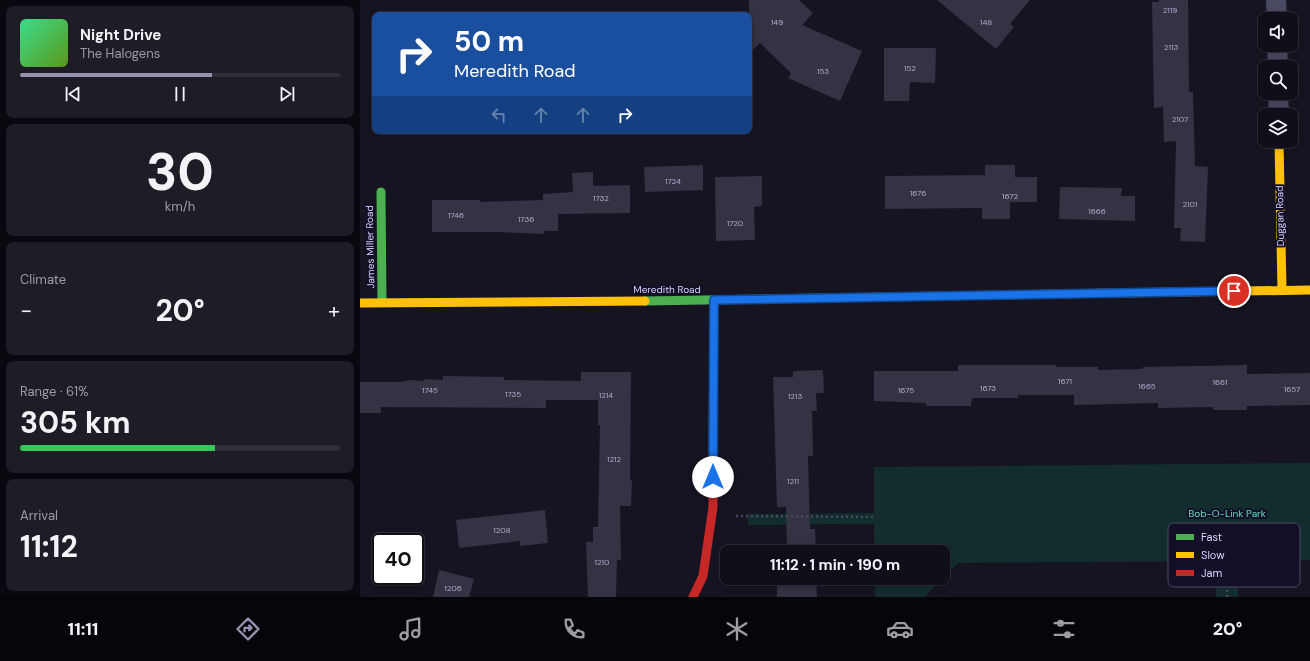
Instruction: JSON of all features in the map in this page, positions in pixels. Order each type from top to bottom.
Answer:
[{"type":"street","points":[[1276,0],[1277,12]]},
{"type":"street","name":"Duggan Road","points":[[1279,148],[1282,290]]},
{"type":"street","name":"James Miller Road","points":[[380,192],[382,302]]},
{"type":"street","name":"Meredith Road","points":[[360,302],[714,300],[1310,290]]},
{"type":"street","points":[[693,597],[703,576],[712,516],[714,300]]},
{"type":"path","points":[[712,516],[874,517]]},
{"type":"green space","name":"Bob-O-Link Park","points":[[1310,463],[1310,560],[1300,560],[1300,523],[1168,523],[1168,561],[958,563],[950,571],[950,545],[874,545],[874,524],[748,525],[748,514],[874,513],[874,467]]},
{"type":"green space","points":[[875,585],[936,585],[924,597],[875,597]]},
{"type":"green space","name":"Bob-O-Link Park","points":[[1216,587],[1238,587],[1238,597],[1216,597]]},
{"type":"building","points":[[749,0],[799,0],[813,13],[802,25],[862,51],[840,101],[788,78],[791,73],[760,43],[752,51],[752,12],[749,12]]},
{"type":"building","points":[[937,0],[1030,0],[1010,24],[1014,27],[996,49]]},
{"type":"building","points":[[1159,0],[1188,0],[1189,92],[1193,92],[1195,166],[1208,167],[1205,242],[1180,241],[1181,228],[1174,228],[1176,141],[1164,142],[1163,107],[1154,108],[1152,2],[1159,2]]},
{"type":"building","points":[[884,48],[936,48],[935,83],[910,82],[909,101],[884,101]]},
{"type":"building","points":[[703,165],[703,190],[645,192],[644,167]]},
{"type":"building","points":[[985,165],[1015,165],[1015,177],[1037,177],[1037,202],[1010,202],[1010,219],[982,219],[982,208],[885,209],[885,176],[985,175]]},
{"type":"building","points":[[593,172],[593,186],[630,185],[630,213],[558,214],[558,231],[544,231],[544,234],[432,232],[432,200],[480,200],[480,202],[543,200],[543,194],[573,192],[572,173]]},
{"type":"building","points":[[762,176],[762,206],[754,207],[755,240],[716,241],[715,177]]},
{"type":"building","points":[[1060,187],[1122,188],[1121,196],[1135,196],[1135,221],[1059,219]]},
{"type":"building","points":[[958,365],[1056,365],[1056,367],[1098,367],[1098,370],[1143,369],[1143,367],[1247,365],[1247,374],[1310,373],[1310,405],[1247,406],[1247,410],[1213,410],[1213,407],[1158,408],[1158,403],[1074,405],[1074,395],[1018,395],[1018,398],[972,398],[971,406],[926,406],[926,403],[874,401],[874,371],[958,371]]},
{"type":"building","points":[[823,370],[824,393],[816,393],[817,411],[812,411],[813,456],[808,456],[810,529],[815,529],[816,545],[787,545],[786,507],[777,507],[773,377],[793,377],[793,371]]},
{"type":"building","points":[[581,372],[631,372],[631,506],[620,506],[621,560],[617,560],[616,597],[588,597],[586,542],[593,542],[593,527],[598,527],[600,425],[598,425],[598,400],[546,400],[546,408],[381,407],[381,413],[360,413],[360,382],[402,382],[409,380],[424,381],[424,379],[443,380],[443,376],[504,377],[504,380],[581,381]]},
{"type":"building","points":[[545,510],[548,543],[520,546],[520,541],[459,548],[456,520]]},
{"type":"building","points":[[439,570],[474,579],[469,597],[433,597]]},
{"type":"building","points":[[777,585],[816,585],[817,597],[777,597]]},
{"type":"traffic: fast","points":[[381,192],[382,302]]},
{"type":"traffic: fast","points":[[645,301],[1055,294]]},
{"type":"traffic: fast","points":[[713,468],[714,300]]},
{"type":"traffic: slow","points":[[1279,148],[1282,290]]},
{"type":"traffic: slow","points":[[1055,294],[1310,290]]},
{"type":"traffic: slow","points":[[360,303],[645,301]]},
{"type":"traffic: jam","points":[[693,597],[703,576],[713,507],[713,468]]},
{"type":"route","points":[[713,477],[714,300],[1234,291]]}]
